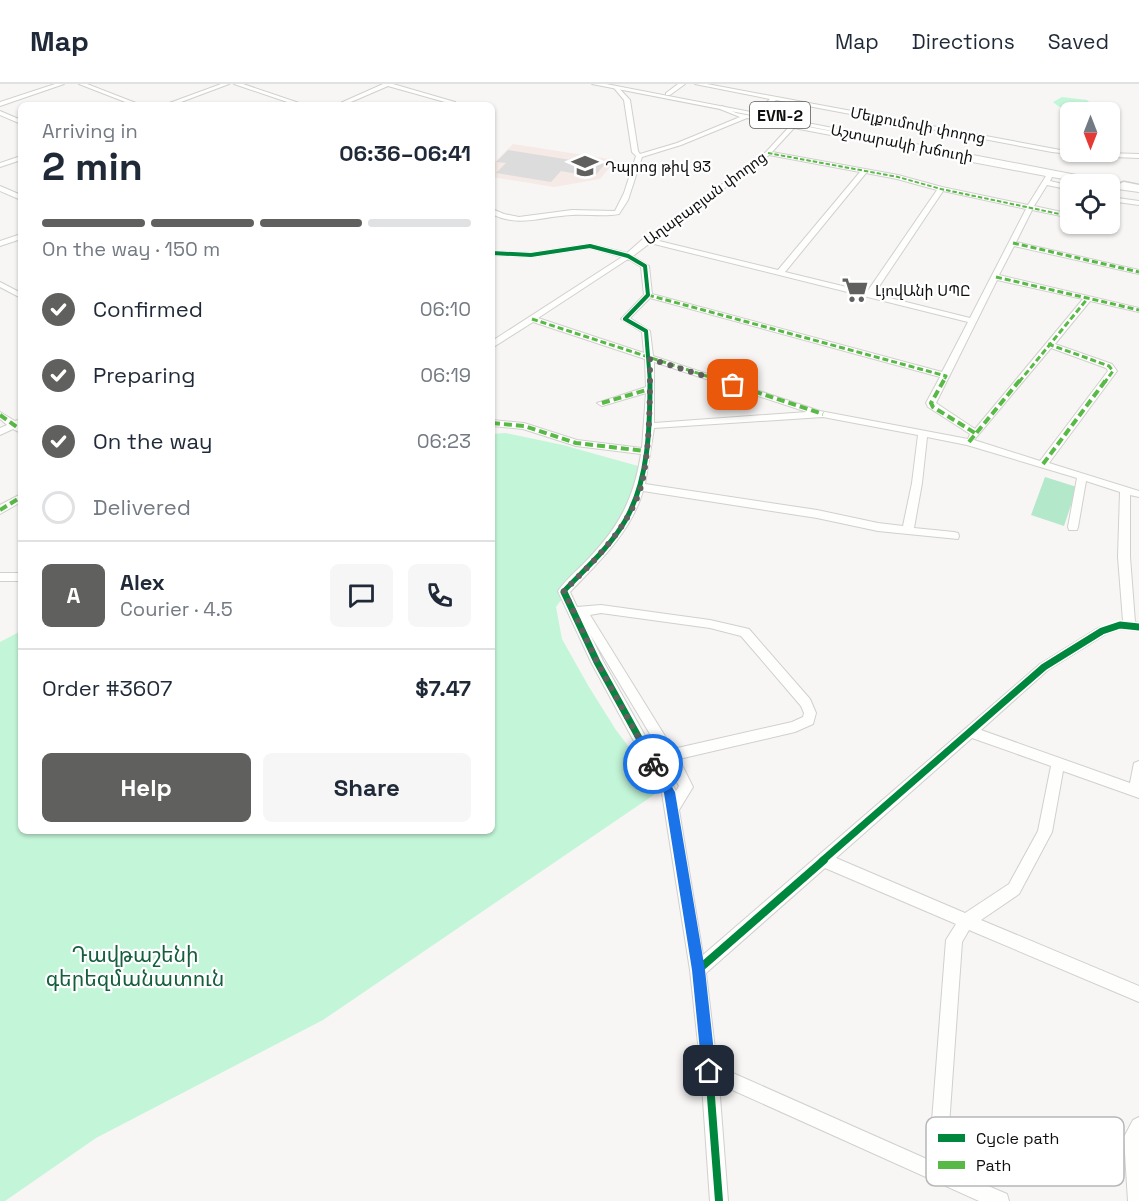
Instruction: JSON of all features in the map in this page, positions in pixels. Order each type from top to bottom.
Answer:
[{"type":"highway","name":"Աշտարակի խճուղի","points":[[1125,182],[1139,181]]},
{"type":"highway","name":"Աշտարակի խճուղի","points":[[1125,182],[1139,189]]},
{"type":"main road","name":"Աշտարակի խճուղի","points":[[595,84],[668,94],[941,148]]},
{"type":"main road","name":"Աշտարակի խճուղի","points":[[617,86],[722,108],[1125,182]]},
{"type":"street","points":[[0,104],[61,84]]},
{"type":"street","points":[[82,84],[130,102]]},
{"type":"street","points":[[175,102],[226,84]]},
{"type":"street","points":[[237,84],[294,102]]},
{"type":"street","points":[[346,102],[387,84],[452,102]]},
{"type":"street","points":[[668,94],[682,84]]},
{"type":"street","name":"Մելքումովի փողոց","points":[[698,84],[1052,150],[1139,156]]},
{"type":"street","points":[[617,86],[627,100],[635,152],[639,156]]},
{"type":"street","points":[[768,113],[765,107],[775,98]]},
{"type":"street","points":[[722,108],[730,112],[793,126],[1060,179]]},
{"type":"street","points":[[0,113],[18,121]]},
{"type":"street","points":[[639,156],[679,144],[747,116]]},
{"type":"street","name":"Աղաբաբյան փողոց","points":[[495,343],[627,256],[768,153],[793,126]]},
{"type":"street","points":[[768,153],[898,177],[940,189],[1060,214]]},
{"type":"street","points":[[495,213],[509,220],[540,218],[564,213],[617,213],[632,183],[639,156]]},
{"type":"street","points":[[0,165],[18,159]]},
{"type":"street","points":[[781,272],[863,172]]},
{"type":"street","points":[[1047,178],[1060,183]]},
{"type":"street","points":[[972,438],[931,403],[1014,243],[1030,207],[1047,178]]},
{"type":"street","points":[[1120,187],[1139,189]]},
{"type":"street","points":[[0,188],[18,197]]},
{"type":"street","points":[[870,295],[940,189]]},
{"type":"street","points":[[1120,200],[1139,203]]},
{"type":"street","points":[[0,244],[18,237]]},
{"type":"street","points":[[647,240],[973,321]]},
{"type":"street","points":[[1014,243],[1139,272]]},
{"type":"street","points":[[495,253],[531,255],[590,246],[627,256],[645,266],[648,295],[625,319],[646,331],[650,359],[650,389],[640,487],[619,529],[599,555],[564,591],[670,755],[686,787],[672,809]]},
{"type":"street","points":[[996,277],[1139,310]]},
{"type":"street","points":[[0,284],[18,294]]},
{"type":"street","points":[[648,295],[946,376]]},
{"type":"street","points":[[972,438],[1088,298]]},
{"type":"street","points":[[532,319],[823,414],[924,433],[972,438],[1043,464],[1139,494]]},
{"type":"street","points":[[1043,464],[1113,370],[1109,366],[1048,344]]},
{"type":"street","points":[[602,403],[650,389]]},
{"type":"street","points":[[647,426],[823,414]]},
{"type":"street","points":[[0,415],[18,424]]},
{"type":"street","points":[[495,423],[524,426],[576,443],[645,451]]},
{"type":"street","points":[[0,432],[18,425]]},
{"type":"street","points":[[908,531],[924,433]]},
{"type":"street","points":[[1073,527],[1082,477]]},
{"type":"street","points":[[640,487],[817,514],[908,531],[954,536]]},
{"type":"street","points":[[698,970],[1044,667],[1102,631],[1120,625],[1134,626],[1124,557],[1125,490]]},
{"type":"street","points":[[0,510],[18,499]]},
{"type":"street","points":[[0,577],[18,577]]},
{"type":"street","points":[[578,611],[601,609],[710,624],[745,632],[806,703],[810,713],[808,720],[795,727],[670,755]]},
{"type":"street","points":[[578,611],[597,662],[669,792],[698,970],[709,1071],[719,1201]]},
{"type":"street","points":[[970,732],[1137,792],[1139,767]]},
{"type":"street","points":[[941,1117],[954,940],[966,921],[1014,889],[1045,832],[1058,764]]},
{"type":"street","points":[[823,860],[1139,993]]},
{"type":"street","points":[[709,1071],[926,1168]]},
{"type":"street","points":[[1137,1201],[1133,1137],[1139,1126]]},
{"type":"street","points":[[966,1186],[1000,1201]]},
{"type":"shaded area","points":[[513,144],[616,160],[600,179],[554,187],[495,177],[495,162]]},
{"type":"green space","points":[[1062,97],[1089,102],[1060,102],[1060,106],[1053,102]]},
{"type":"green space","name":"Դավթաշենի գերեզմանատուն","points":[[505,433],[563,445],[638,466],[634,501],[556,607],[562,639],[589,687],[616,730],[661,790],[323,1020],[96,1138],[5,1201],[0,1201],[0,642],[18,633],[18,834],[495,834],[495,434]]},
{"type":"green space","points":[[1045,477],[1077,487],[1064,526],[1031,515]]},
{"type":"building","name":"Դպրոց թիվ 93","points":[[508,150],[605,164],[594,177],[561,171],[551,182],[496,173],[506,163],[496,162]]},
{"type":"marked path","points":[[768,153],[898,177],[941,189],[1060,214]]},
{"type":"marked path","points":[[1013,243],[1139,272]]},
{"type":"marked path","points":[[996,277],[1139,310]]},
{"type":"marked path","points":[[648,295],[946,376],[931,403],[933,407],[975,433]]},
{"type":"marked path","points":[[969,442],[1088,298]]},
{"type":"marked path","points":[[532,319],[823,414]]},
{"type":"marked path","points":[[1043,464],[1113,371],[1109,366],[1048,344]]},
{"type":"marked path","points":[[602,403],[650,389]]},
{"type":"marked path","points":[[0,415],[18,428]]},
{"type":"marked path","points":[[495,423],[524,426],[576,443],[645,451]]},
{"type":"marked path","points":[[0,510],[18,499]]},
{"type":"cycle path","points":[[495,253],[531,255],[590,246],[628,256],[645,266],[648,295],[625,319],[646,331],[649,352],[649,429],[641,480],[625,521],[564,591],[597,662],[669,792],[698,970],[709,1071],[719,1201]]},
{"type":"cycle path","points":[[698,970],[1044,667],[1102,631],[1120,625],[1139,627]]},
{"type":"way so far","points":[[653,764],[597,662],[564,591],[599,555],[625,520],[642,484],[650,389],[650,359],[733,385]]},
{"type":"place","name":"Դպրոց թիվ 93","points":[[585,166]]},
{"type":"place","name":"ԼյովԱնի ՍՊԸ","points":[[855,290]]},
{"type":"route","points":[[653,764],[669,792],[679,846],[698,970],[709,1071]]}]
